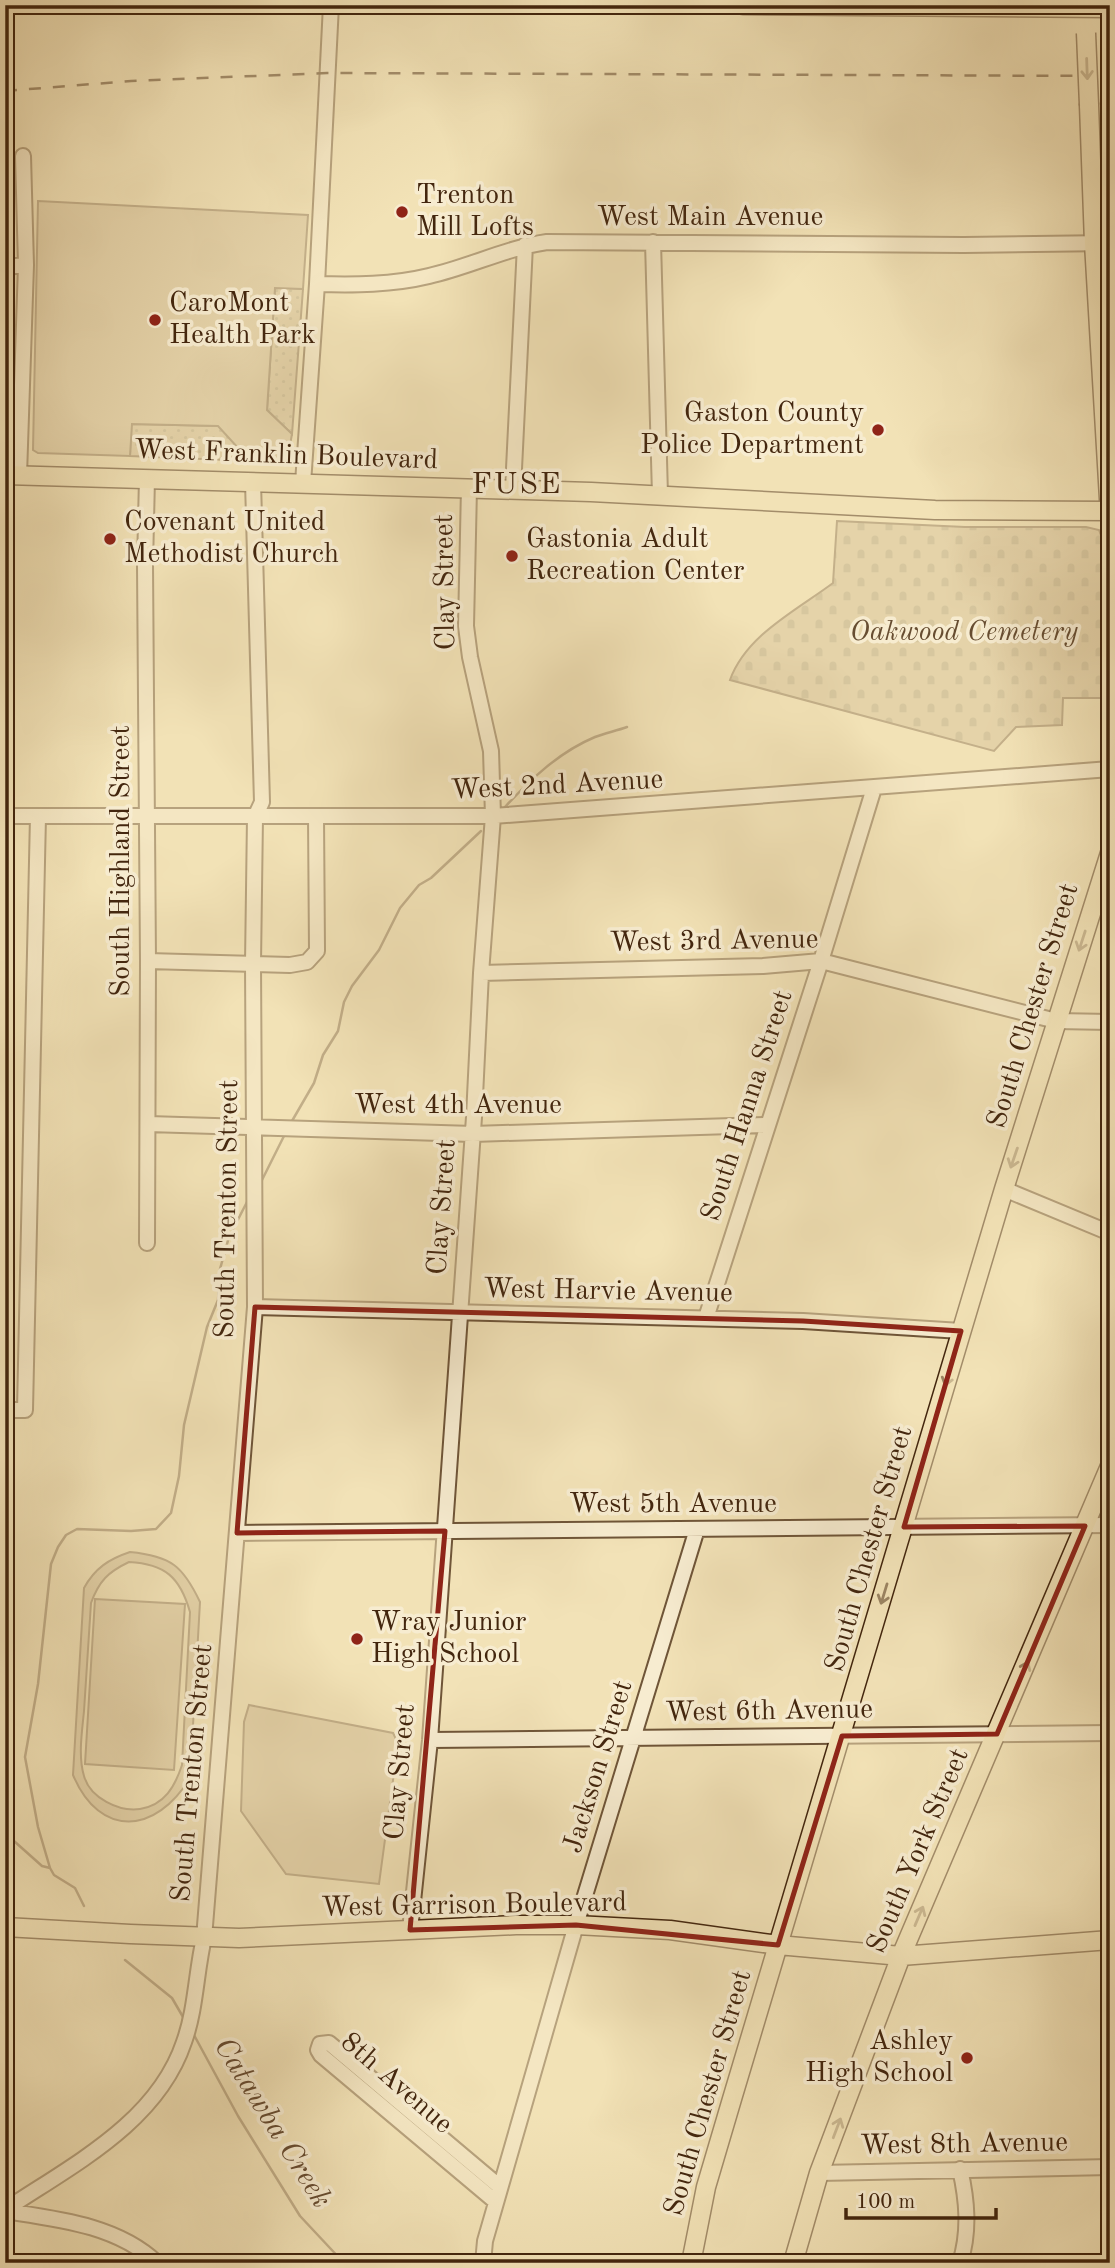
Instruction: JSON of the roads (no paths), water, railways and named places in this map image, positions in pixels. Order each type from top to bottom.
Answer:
[{"type":"main road","points":[[743,5],[1110,8]]},
{"type":"main road","points":[[1084,6],[1089,105],[1102,243],[1110,516]]},
{"type":"main road","name":"West Franklin Boulevard","points":[[12,475],[513,489],[934,510],[1110,511]]},
{"type":"main road","name":"South Chester Street","points":[[691,2263],[706,2187],[1004,1189],[1110,853]]},
{"type":"main road","name":"South York Street","points":[[793,2263],[819,2173],[901,1956],[1110,1466]]},
{"type":"main road","name":"West Garrison Boulevard","points":[[5,1927],[204,1937],[276,1937],[576,1925],[670,1930],[778,1945],[901,1956],[1110,1940]]},
{"type":"street","points":[[303,483],[317,284],[331,5]]},
{"type":"street","points":[[12,475],[26,265],[23,156]]},
{"type":"street","name":"West Main Avenue","points":[[317,284],[367,285],[417,279],[525,245],[547,242],[940,245],[1102,243]]},
{"type":"street","points":[[653,242],[660,495]]},
{"type":"street","points":[[513,489],[525,245]]},
{"type":"street","points":[[5,267],[26,265]]},
{"type":"street","name":"South Highland Street","points":[[147,478],[147,1243]]},
{"type":"street","name":"South Trenton Street","points":[[5,2210],[102,2144],[135,2118],[159,2093],[186,2039],[204,1937],[255,1307],[253,963],[256,817],[262,802],[253,482]]},
{"type":"street","name":"Clay Street","points":[[410,1930],[430,1740],[493,816],[491,751],[470,657],[466,626],[469,488]]},
{"type":"street","name":"West 2nd Avenue","points":[[5,816],[493,816],[1110,769]]},
{"type":"street","name":"South Hanna Street","points":[[706,1318],[874,788]]},
{"type":"street","points":[[5,1410],[25,1410],[38,816]]},
{"type":"street","points":[[148,961],[290,965],[307,962],[317,951],[316,816]]},
{"type":"street","name":"West 3rd Avenue","points":[[481,973],[764,966],[821,961],[1056,1021],[1110,1022]]},
{"type":"street","name":"West 4th Avenue","points":[[148,1124],[473,1134],[767,1125]]},
{"type":"street","points":[[1004,1189],[1110,1233]]},
{"type":"street","name":"West Harvie Avenue","points":[[255,1307],[803,1321],[961,1331]]},
{"type":"street","name":"West 5th Avenue","points":[[237,1533],[1110,1525]]},
{"type":"street","name":"Jackson Street","points":[[483,2263],[485,2241],[576,1925],[697,1529]]},
{"type":"street","name":"West 6th Avenue","points":[[430,1740],[1110,1733]]},
{"type":"street","name":"8th Avenue","points":[[329,2043],[498,2194],[321,2055],[318,2050],[320,2044],[329,2043]]},
{"type":"street","name":"West 8th Avenue","points":[[819,2173],[1110,2167]]},
{"type":"street","points":[[960,2169],[965,2191],[966,2228],[960,2263]]},
{"type":"street","points":[[5,2210],[65,2221],[105,2232],[136,2247],[157,2263]]},
{"type":"waterway","points":[[505,807],[535,777],[569,750],[595,737],[627,727]]},
{"type":"waterway","points":[[292,1121],[314,1083],[323,1055],[338,1031],[344,1002],[352,986],[379,950],[400,908],[419,885],[431,878],[481,831]]},
{"type":"waterway","points":[[262,1180],[284,1136]]},
{"type":"waterway","points":[[50,1868],[38,1827],[25,1757],[38,1684],[51,1564],[66,1535],[77,1529],[156,1529],[171,1513],[179,1476],[184,1425],[207,1327],[218,1300],[220,1269],[229,1237],[248,1200]]},
{"type":"waterway","name":"Catawba Creek","points":[[5,1833],[42,1866],[50,1868],[54,1875],[75,1888],[84,1906]]},
{"type":"waterway","name":"Catawba Creek","points":[[125,1960],[172,1998],[183,2017]]},
{"type":"waterway","name":"Catawba Creek","points":[[194,2035],[238,2116],[300,2216],[344,2263]]},
{"type":"railway","points":[[5,91],[131,81],[327,73],[1110,76]]},
{"type":"place","name":"Trenton Mill Lofts","points":[[402,212]]},
{"type":"place","name":"CaroMont Health Park","points":[[155,320]]},
{"type":"place","name":"Gaston County Police Department","points":[[878,430]]},
{"type":"place","name":"Covenant United Methodist Church","points":[[110,539]]},
{"type":"place","name":"Gastonia Adult Recreation Center","points":[[512,556]]},
{"type":"place","name":"Wray Junior High School","points":[[357,1639]]},
{"type":"place","name":"Ashley High School","points":[[967,2058]]},
{"type":"district","name":"FUSE","points":[[517,485]]},
{"type":"park label","name":"Oakwood Cemetery","points":[[964,633]]}]
